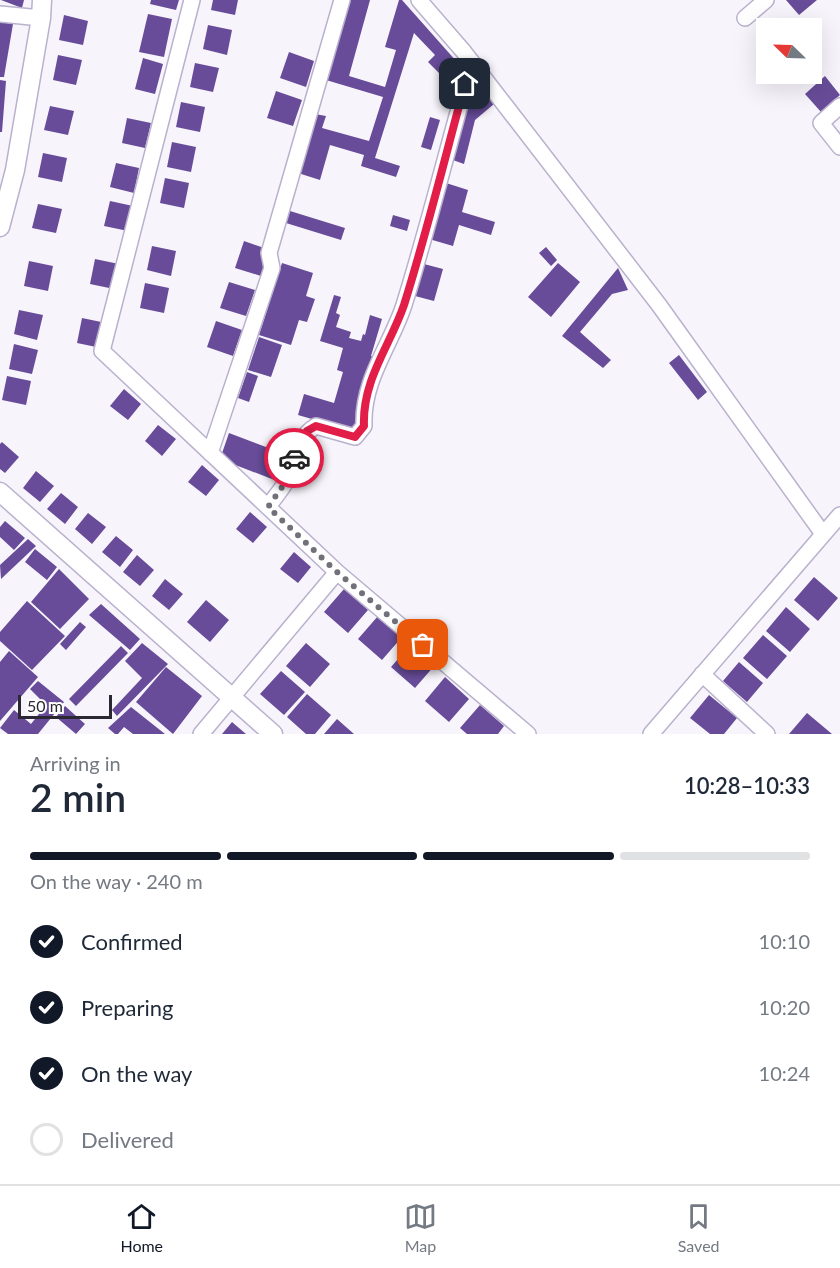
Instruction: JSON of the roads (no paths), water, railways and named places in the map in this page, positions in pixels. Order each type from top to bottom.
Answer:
[{"type":"main road","points":[[0,227],[15,170],[42,9]]},
{"type":"main road","points":[[0,492],[273,734]]},
{"type":"street","points":[[192,0],[102,351],[337,572],[528,734]]},
{"type":"street","points":[[210,453],[272,268],[269,253],[342,0]]},
{"type":"street","points":[[419,0],[472,62],[659,305],[824,534]]},
{"type":"street","points":[[745,18],[766,0]]},
{"type":"street","points":[[0,14],[42,9]]},
{"type":"street","points":[[268,507],[285,483],[307,431],[316,426],[355,437],[364,426],[363,415],[374,372],[403,307],[472,62]]},
{"type":"street","points":[[840,106],[821,123],[840,147]]},
{"type":"street","points":[[651,734],[840,515]]},
{"type":"street","points":[[201,734],[337,572]]},
{"type":"street","points":[[702,674],[767,734]]}]
